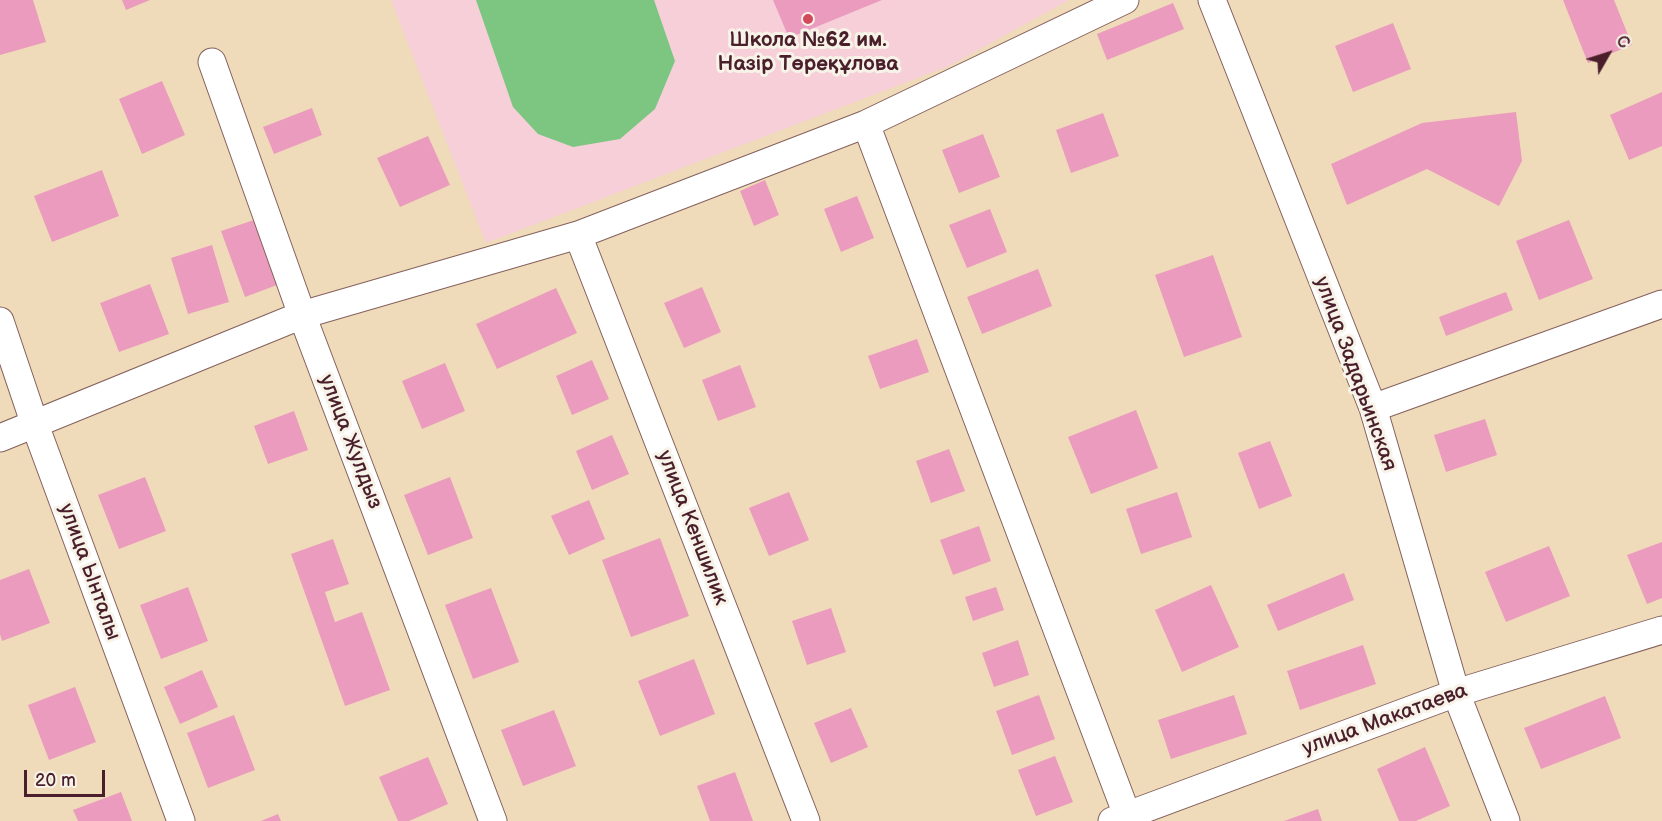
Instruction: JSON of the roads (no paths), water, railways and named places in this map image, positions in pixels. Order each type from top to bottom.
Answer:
[{"type":"street","points":[[0,438],[302,315],[578,235],[866,124],[1125,0]]},
{"type":"street","name":"улица Задарьинская","points":[[1212,0],[1373,408],[1456,693],[1506,821]]},
{"type":"street","name":"улица Жулдыз","points":[[212,62],[302,315],[493,821]]},
{"type":"street","points":[[866,124],[1120,818]]},
{"type":"street","name":"улица Кеншилик","points":[[578,235],[807,821]]},
{"type":"street","points":[[1373,408],[1662,304]]},
{"type":"street","name":"улица Ынталы","points":[[0,321],[35,425],[181,821]]},
{"type":"street","name":"улица Макатаева","points":[[1120,818],[1456,693],[1662,630]]},
{"type":"place","name":"Школа №62 им. Назір Төреқұлова","points":[[808,19]]}]
